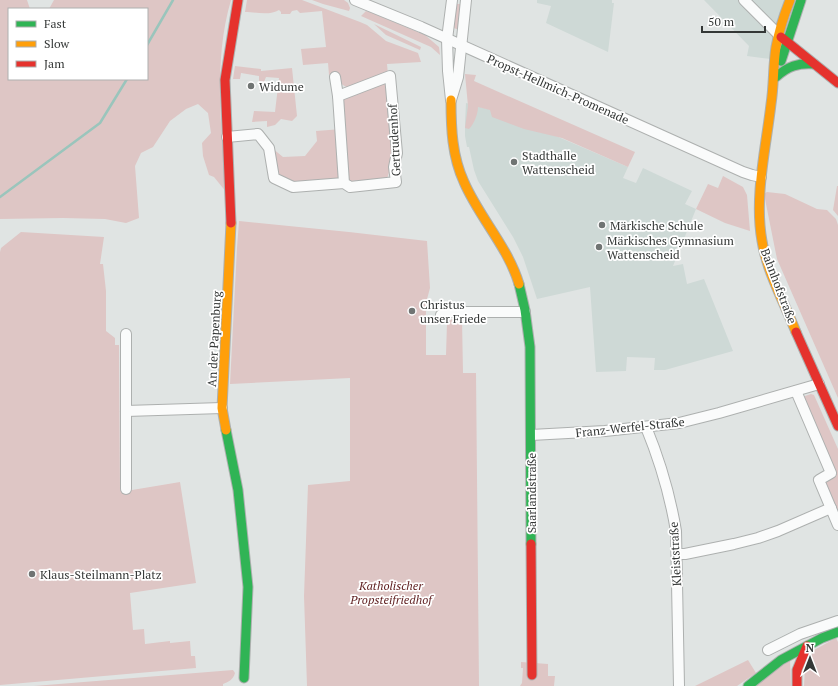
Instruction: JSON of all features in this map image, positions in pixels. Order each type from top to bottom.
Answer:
[{"type":"main road","name":"An der Papenburg","points":[[238,0],[225,80],[231,230],[222,408],[238,490],[248,587],[244,678]]},
{"type":"main road","name":"Bahnhofstraße","points":[[790,0],[778,35],[775,56],[773,90],[761,177],[759,223],[764,252],[771,274],[838,426]]},
{"type":"main road","name":"Bahnhofstraße","points":[[773,90],[801,0]]},
{"type":"main road","points":[[778,35],[838,83]]},
{"type":"main road","points":[[776,77],[784,69],[795,64],[803,62],[814,64]]},
{"type":"main road","name":"Saarlandstraße","points":[[451,100],[454,152],[461,177],[469,194],[498,240],[515,272],[522,296],[530,347],[532,675]]},
{"type":"main road","points":[[748,686],[781,660],[822,638],[838,632]]},
{"type":"main road","points":[[797,686],[796,670],[799,660],[808,646]]},
{"type":"street","name":"Propst-Hellmich-Promenade","points":[[355,0],[421,27],[752,176],[761,177]]},
{"type":"street","name":"Saarlandstraße","points":[[451,100],[447,39],[452,0]]},
{"type":"street","name":"Saarlandstraße","points":[[451,100],[458,76],[466,0]]},
{"type":"street","points":[[744,0],[778,35]]},
{"type":"street","name":"Gertrudenhof","points":[[227,137],[258,134],[269,148],[274,178],[293,187],[344,183],[350,187],[396,182],[394,167],[397,153],[390,76],[338,96]]},
{"type":"street","points":[[336,77],[344,183]]},
{"type":"street","points":[[441,315],[450,312],[525,312]]},
{"type":"street","points":[[126,334],[126,489]]},
{"type":"street","name":"Franz-Werfel-Straße","points":[[531,435],[646,427],[679,423],[695,420],[819,384]]},
{"type":"street","points":[[796,391],[831,473],[819,480],[838,524]]},
{"type":"street","points":[[126,411],[222,408]]},
{"type":"street","name":"Kleiststraße","points":[[646,427],[669,494],[676,531],[679,686]]},
{"type":"street","points":[[677,554],[685,554],[758,538],[831,508]]},
{"type":"street","points":[[768,650],[800,634],[838,621]]},
{"type":"shaded area","points":[[537,0],[612,0],[612,3],[614,3],[608,52],[546,23],[551,6],[537,3]]},
{"type":"shaded area","points":[[704,0],[785,0],[771,59],[747,56],[749,46]]},
{"type":"shaded area","name":"Märkisches Gymnasium Wattenscheid","points":[[466,103],[503,113],[628,167],[623,178],[636,183],[643,168],[692,191],[685,204],[696,209],[673,266],[683,264],[687,284],[704,279],[733,351],[665,370],[654,370],[655,358],[627,357],[626,371],[596,372],[590,287],[537,299],[523,257],[513,237],[478,181],[474,170],[465,136]]},
{"type":"green space","points":[[0,0],[27,0],[30,8],[8,8],[8,80],[148,80],[148,8],[50,8],[54,0],[231,0],[225,23],[220,71],[221,120],[227,193],[214,177],[209,175],[203,156],[202,143],[211,133],[208,113],[198,104],[186,109],[170,121],[153,147],[141,153],[135,166],[139,218],[126,223],[105,219],[0,219]]},
{"type":"green space","points":[[247,0],[302,0],[367,25],[386,41],[418,53],[421,62],[387,64],[395,151],[387,179],[295,184],[276,176],[272,148],[283,157],[305,156],[317,141],[316,131],[342,129],[339,99],[348,88],[338,82],[337,75],[329,75],[328,63],[303,65],[301,49],[326,47],[322,11],[300,13],[297,10],[292,11],[290,14],[281,14],[279,10],[271,13],[245,12]]},
{"type":"green space","points":[[312,0],[344,0],[348,3],[350,8],[349,11]]},
{"type":"green space","points":[[457,4],[461,4],[459,30],[454,28],[455,6]]},
{"type":"green space","points":[[366,11],[425,35],[439,47],[440,55],[431,47],[361,16]]},
{"type":"green space","points":[[374,24],[421,47],[420,50],[386,35]]},
{"type":"green space","points":[[235,66],[261,69],[261,71],[292,68],[297,116],[292,121],[281,119],[275,125],[267,127],[267,121],[252,122],[254,111],[275,112],[279,78],[266,77],[264,82],[259,81],[259,76],[241,73],[240,79],[233,79]]},
{"type":"green space","points":[[465,74],[476,75],[474,81],[635,152],[628,167],[562,138],[524,129],[492,117],[490,110],[478,107],[473,124],[469,129],[465,128],[468,106]]},
{"type":"green space","points":[[723,176],[743,187],[747,195],[750,231],[725,223],[696,209],[708,184],[718,188]]},
{"type":"green space","points":[[838,186],[838,216],[833,210]]},
{"type":"green space","points":[[767,192],[785,194],[817,209],[827,210],[836,219],[838,225],[838,398],[777,259],[764,194]]},
{"type":"green space","name":"Katholischer Propsteifriedhof","points":[[239,221],[427,241],[430,288],[426,303],[426,355],[446,355],[447,323],[452,319],[462,319],[463,373],[476,373],[479,686],[307,686],[304,596],[308,485],[350,481],[350,378],[230,384]]},
{"type":"green space","points":[[21,232],[104,237],[100,264],[103,264],[106,291],[106,331],[115,338],[115,345],[119,345],[120,490],[132,490],[180,482],[196,583],[130,593],[133,630],[144,629],[145,644],[170,641],[170,643],[190,641],[191,656],[195,656],[196,668],[0,685],[0,252],[1,248]]},
{"type":"green space","points":[[811,394],[814,395],[838,449],[838,516],[825,483],[827,480],[835,476],[802,397]]},
{"type":"green space","points":[[836,638],[838,642],[838,686],[804,686],[805,667],[814,650]]},
{"type":"green space","points":[[790,659],[791,686],[754,686]]},
{"type":"green space","points":[[748,660],[756,673],[737,686],[695,686]]},
{"type":"green space","points":[[521,662],[548,664],[548,676],[555,676],[554,686],[520,686],[522,683],[523,668],[521,668]]},
{"type":"green space","points":[[233,670],[235,673],[232,679],[223,684],[223,686],[34,686]]},
{"type":"waterway","points":[[148,43],[173,0]]},
{"type":"waterway","points":[[0,197],[100,123],[126,80]]},
{"type":"traffic: fast","points":[[781,61],[801,0]]},
{"type":"traffic: fast","points":[[776,77],[785,70],[794,66],[814,64]]},
{"type":"traffic: fast","points":[[519,284],[525,310],[530,347],[531,544]]},
{"type":"traffic: fast","points":[[226,430],[238,490],[248,587],[244,678]]},
{"type":"traffic: fast","points":[[748,686],[781,660],[822,638],[838,632]]},
{"type":"traffic: slow","points":[[790,0],[776,47],[772,97],[759,207],[764,253],[776,287],[796,332]]},
{"type":"traffic: slow","points":[[451,100],[453,142],[460,172],[477,208],[508,257],[519,284]]},
{"type":"traffic: slow","points":[[226,430],[222,408],[231,223]]},
{"type":"traffic: jam","points":[[231,223],[225,80],[238,0]]},
{"type":"traffic: jam","points":[[781,37],[838,83]]},
{"type":"traffic: jam","points":[[796,332],[838,426]]},
{"type":"traffic: jam","points":[[531,544],[532,675]]},
{"type":"traffic: jam","points":[[797,686],[797,670],[807,646]]},
{"type":"place","name":"Widume","points":[[251,86]]},
{"type":"place","name":"Stadthalle Wattenscheid","points":[[514,162]]},
{"type":"place","name":"Märkische Schule","points":[[602,225]]},
{"type":"place","name":"Märkisches Gymnasium Wattenscheid","points":[[599,247]]},
{"type":"place","name":"Christus unser Friede","points":[[412,311]]},
{"type":"place","name":"Klaus-Steilmann-Platz","points":[[32,574]]}]
